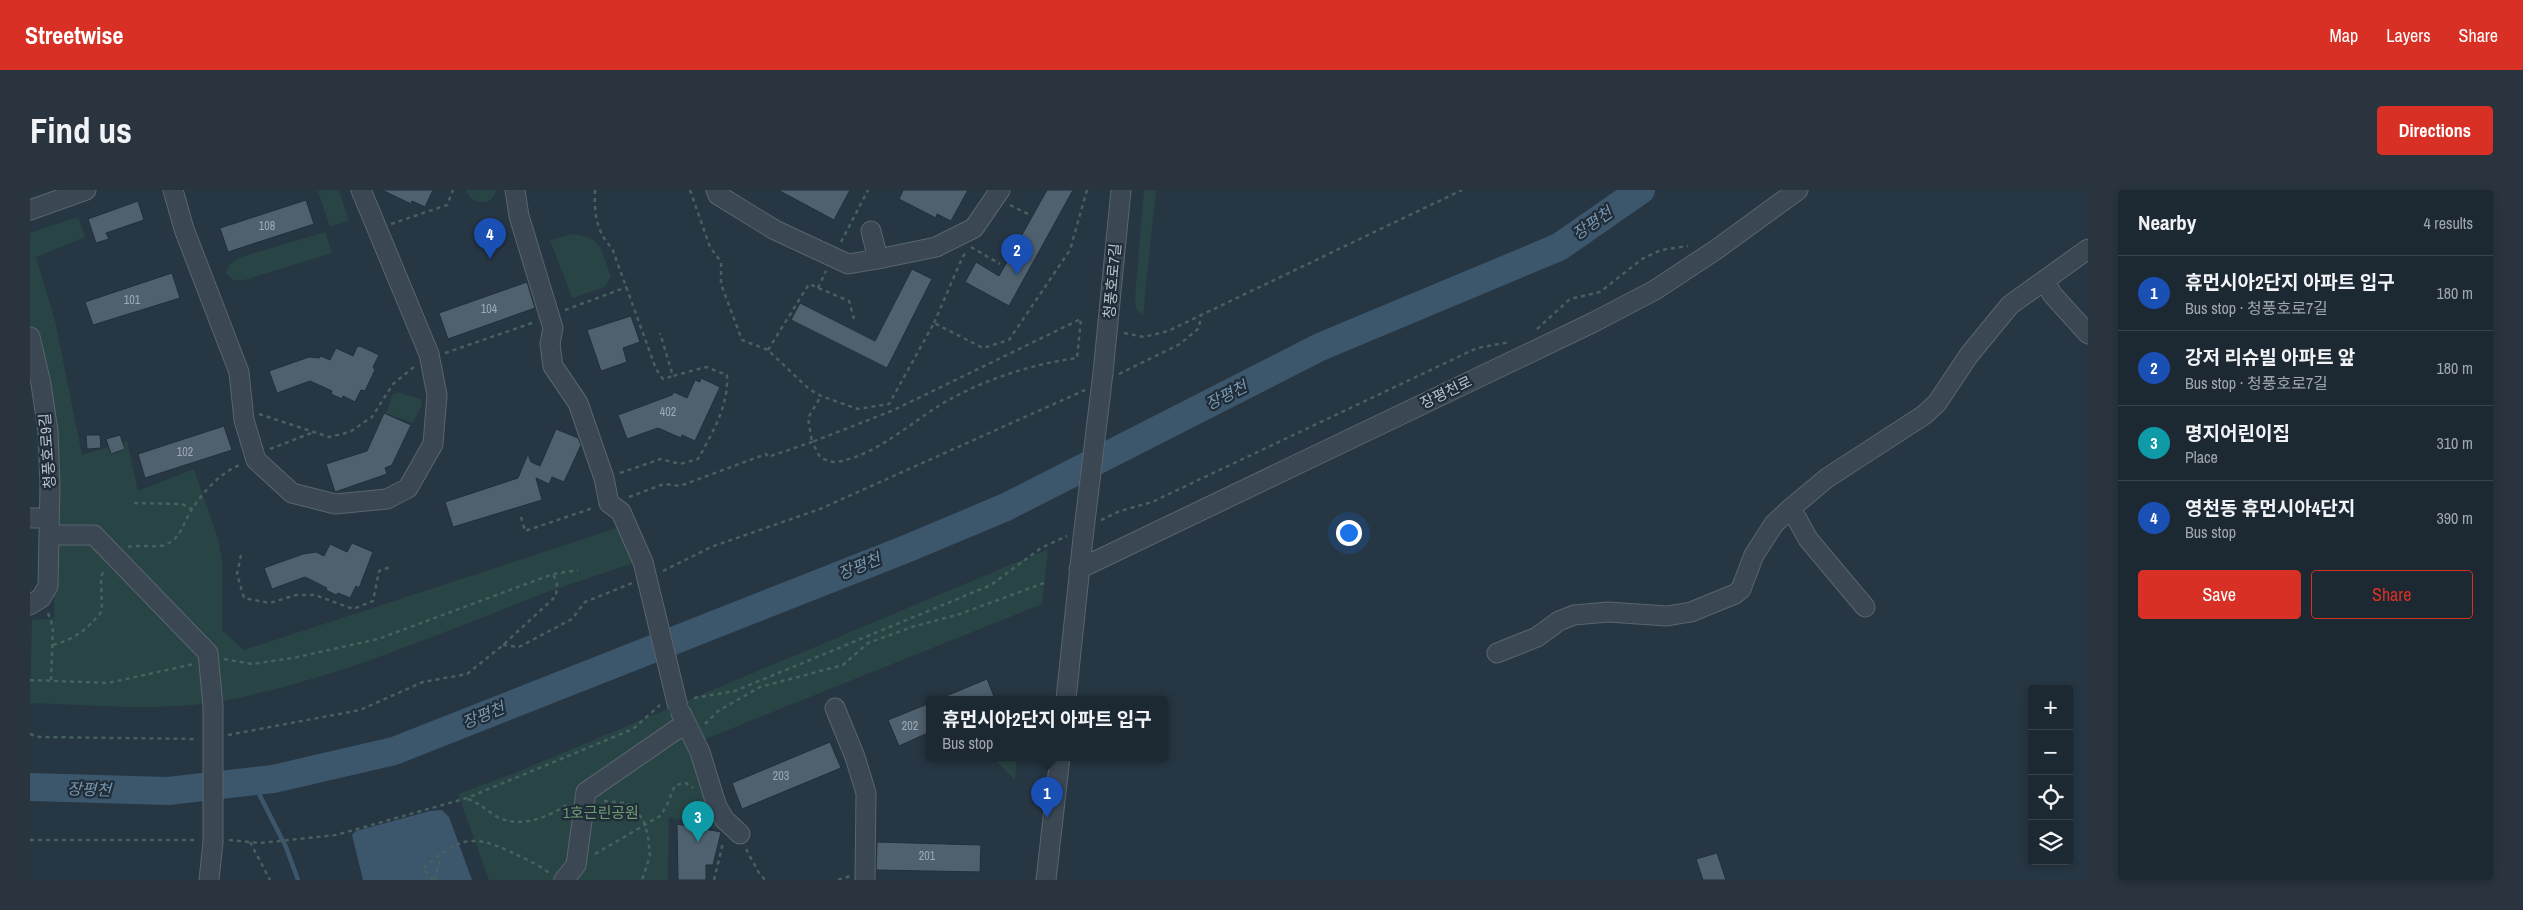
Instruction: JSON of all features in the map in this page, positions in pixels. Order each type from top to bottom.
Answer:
[{"type":"street","points":[[30,210],[86,190]]},
{"type":"street","points":[[173,190],[184,229],[239,372],[243,412],[255,458],[292,494],[335,504],[387,499],[408,488],[433,444],[438,395],[430,359],[361,190]]},
{"type":"street","points":[[515,190],[520,216],[553,328],[550,344],[553,366],[578,403],[615,507],[642,571],[681,714],[700,752],[717,807],[725,820],[740,834]]},
{"type":"street","points":[[718,192],[775,230],[848,264],[936,247],[974,228],[1000,190]]},
{"type":"street","name":"청풍호로7길","points":[[1081,532],[1108,375],[1107,330],[1121,190]]},
{"type":"street","name":"장평천로","points":[[1079,569],[1639,298],[1717,249],[1798,190]]},
{"type":"street","points":[[871,231],[878,259]]},
{"type":"street","points":[[1497,653],[1530,640],[1559,621],[1574,615],[1608,612],[1667,616],[1691,612],[1722,601],[1741,588],[1754,556],[1774,524],[1827,478],[1924,415],[1937,403],[1969,355],[2010,305],[2088,248]]},
{"type":"street","points":[[2045,281],[2052,294],[2088,334]]},
{"type":"street","name":"청풍호로9길","points":[[30,337],[38,420],[50,485],[48,586],[39,598]]},
{"type":"street","points":[[1791,508],[1808,539],[1865,607]]},
{"type":"street","points":[[30,518],[49,526],[94,535],[209,657],[213,706],[214,841],[209,880]]},
{"type":"street","points":[[1066,696],[1081,532]]},
{"type":"street","points":[[835,708],[856,757],[866,793],[858,878]]},
{"type":"street","points":[[558,878],[576,865],[585,799],[681,714]]},
{"type":"street","points":[[1046,880],[1060,761]]},
{"type":"path","points":[[376,229],[447,205],[453,190]]},
{"type":"path","points":[[595,190],[594,213],[605,241],[612,248],[656,369],[663,379],[706,367],[726,376],[728,392],[698,459],[680,464],[661,459],[604,478]]},
{"type":"path","points":[[690,190],[710,247],[720,262],[721,284],[742,340],[768,350],[808,389],[821,396],[858,409],[889,404],[934,323],[963,256],[978,241]]},
{"type":"path","points":[[838,247],[868,190]]},
{"type":"path","points":[[934,323],[983,348],[1009,340],[1070,250],[1087,190]]},
{"type":"path","points":[[1107,330],[1144,337],[1168,331],[1462,190]]},
{"type":"path","points":[[1006,210],[1010,205],[1028,214]]},
{"type":"path","points":[[1531,332],[1539,328],[1570,299],[1600,292],[1642,258],[1661,250],[1697,245]]},
{"type":"path","points":[[971,247],[1000,264]]},
{"type":"path","points":[[818,288],[828,268]]},
{"type":"path","points":[[768,350],[809,284],[849,301],[854,319]]},
{"type":"path","points":[[243,412],[267,416],[329,437],[350,432],[372,417],[393,384],[413,367],[430,359],[627,287]]},
{"type":"path","points":[[1108,375],[1180,344],[1198,328],[1200,314]]},
{"type":"path","points":[[521,517],[525,531],[615,507],[628,509],[624,498],[664,484],[680,486],[766,454],[768,457],[812,442],[894,410],[1081,319],[1077,358],[1057,360],[989,381],[953,397],[887,440],[860,455],[833,462],[820,457],[812,442],[808,418],[821,396]]},
{"type":"path","points":[[660,333],[672,376]]},
{"type":"path","points":[[30,840],[249,840],[260,843],[336,835],[467,798],[633,729],[681,714],[991,585],[1041,548],[1081,532],[1120,511],[1152,502],[1477,348],[1515,341]]},
{"type":"path","points":[[660,573],[711,547],[820,509],[1086,389]]},
{"type":"path","points":[[53,645],[67,641],[87,629],[102,611],[101,577],[113,554],[134,546],[167,544],[179,535],[192,509],[229,469],[314,432]]},
{"type":"path","points":[[134,503],[182,504],[192,509]]},
{"type":"path","points":[[241,555],[237,574],[244,598],[270,603],[296,596],[315,595],[353,609],[372,601],[379,571],[390,567]]},
{"type":"path","points":[[30,680],[108,683],[209,657],[252,664],[293,658],[378,639],[553,574],[578,570]]},
{"type":"path","points":[[503,645],[520,648],[572,619],[585,602],[642,571]]},
{"type":"path","points":[[220,736],[360,710],[423,682],[466,674],[503,645],[556,596],[557,583],[553,574]]},
{"type":"path","points":[[681,714],[718,711],[760,687],[843,665],[868,644],[912,627],[960,614],[1044,583]]},
{"type":"path","points":[[39,598],[48,612],[53,627],[51,680]]},
{"type":"path","points":[[30,736],[202,739]]},
{"type":"path","points":[[576,865],[660,816],[667,805],[675,785],[686,783],[704,794],[713,794]]},
{"type":"path","points":[[467,798],[480,803],[495,816],[519,824],[547,816],[585,799],[627,803],[643,819],[644,824],[650,856],[642,880]]},
{"type":"path","points":[[714,880],[724,842],[740,834],[749,855],[765,880]]},
{"type":"path","points":[[249,840],[270,880]]},
{"type":"path","points":[[434,880],[423,868],[441,853],[458,843],[469,840],[488,841],[558,878]]},
{"type":"path","points":[[434,880],[441,853]]},
{"type":"path","points":[[838,880],[858,878]]},
{"type":"green space","points":[[339,190],[349,221],[330,227],[318,191]]},
{"type":"green space","points":[[466,190],[497,190],[491,200],[479,202],[470,197]]},
{"type":"green space","points":[[1144,190],[1156,190],[1143,316],[1136,308],[1135,297]]},
{"type":"green space","points":[[78,217],[85,237],[36,257],[55,321],[82,455],[127,441],[138,491],[194,469],[218,538],[222,561],[222,630],[244,650],[629,524],[644,560],[550,591],[410,646],[336,672],[260,693],[222,701],[175,706],[126,707],[30,703],[32,620],[54,618],[54,481],[30,328],[30,233]]},
{"type":"green space","points":[[325,232],[332,253],[241,281],[234,280],[226,274],[228,266],[238,258]]},
{"type":"green space","points":[[573,234],[596,242],[600,247],[611,276],[605,287],[572,298],[550,240]]},
{"type":"green space","points":[[399,393],[421,399],[422,405],[413,423],[386,413],[393,394]]},
{"type":"green space","name":"1호근린공원","points":[[1048,549],[1042,604],[703,740],[732,832],[669,817],[668,880],[489,880],[458,794],[515,773]]},
{"type":"green space","points":[[996,761],[1017,761],[1015,780]]},
{"type":"water","points":[[442,810],[449,817],[472,880],[363,880],[352,835],[356,831],[430,811]]},
{"type":"building","points":[[382,190],[433,190],[425,207],[412,201],[411,204]]},
{"type":"building","points":[[778,190],[850,190],[834,220]]},
{"type":"building","points":[[903,190],[968,190],[951,221],[937,214],[936,218],[899,199]]},
{"type":"building","points":[[1047,190],[1073,190],[1009,306],[965,282],[976,262],[999,276]]},
{"type":"building","points":[[306,200],[314,224],[228,252],[220,228]]},
{"type":"building","points":[[138,201],[144,220],[106,233],[109,239],[96,243],[88,219]]},
{"type":"building","points":[[912,269],[932,279],[887,368],[791,320],[800,303],[875,341]]},
{"type":"building","points":[[172,273],[180,298],[93,325],[85,302]]},
{"type":"building","points":[[527,282],[535,308],[448,339],[439,313]]},
{"type":"building","points":[[631,316],[640,342],[623,348],[627,362],[601,371],[587,330]]},
{"type":"building","points":[[360,346],[379,355],[373,367],[375,370],[365,391],[361,390],[355,402],[343,396],[342,399],[331,394],[332,391],[310,381],[277,393],[269,371],[309,357],[319,358],[321,356],[330,360],[336,348],[353,356],[357,347]]},
{"type":"building","points":[[701,378],[720,387],[695,441],[682,435],[681,438],[658,428],[627,439],[618,415],[672,395],[674,392],[687,398],[695,380],[700,382]]},
{"type":"building","points":[[384,413],[411,425],[392,465],[385,468],[387,474],[335,492],[326,464],[367,451]]},
{"type":"building","points":[[224,426],[232,450],[145,478],[138,454]]},
{"type":"building","points":[[556,429],[578,438],[581,445],[564,482],[552,477],[549,484],[536,478],[542,500],[453,527],[445,502],[518,478],[528,454],[531,462],[540,466]]},
{"type":"building","points":[[86,435],[100,435],[101,448],[87,449]]},
{"type":"building","points":[[120,435],[125,449],[111,454],[106,439]]},
{"type":"building","points":[[352,543],[373,552],[359,588],[356,586],[350,598],[338,593],[336,595],[326,590],[327,588],[305,577],[272,589],[264,568],[303,554],[316,552],[324,556],[330,544],[347,552]]},
{"type":"building","points":[[987,679],[994,696],[946,696]]},
{"type":"building","points":[[926,705],[926,734],[899,746],[888,720]]},
{"type":"building","points":[[830,742],[841,768],[742,809],[732,783]]},
{"type":"building","points":[[677,824],[721,832],[713,865],[706,865],[706,880],[678,880]]},
{"type":"building","points":[[877,842],[981,845],[980,872],[876,870]]},
{"type":"building","points":[[1717,853],[1726,880],[1703,880],[1696,859]]},
{"type":"waterway","name":"장평천","points":[[30,787],[168,791],[273,779],[394,751],[906,549],[1006,507],[1320,347],[1559,247],[1641,190]]},
{"type":"waterway","points":[[253,782],[286,847],[298,880]]},
{"type":"place","name":"영천동 휴먼시아4단지","points":[[490,259]]},
{"type":"place","name":"강저 리슈빌 아파트 앞","points":[[1017,275]]},
{"type":"place","name":"휴먼시아2단지 아파트 입구","points":[[1047,818]]},
{"type":"place","name":"명지어린이집","points":[[698,842]]}]
